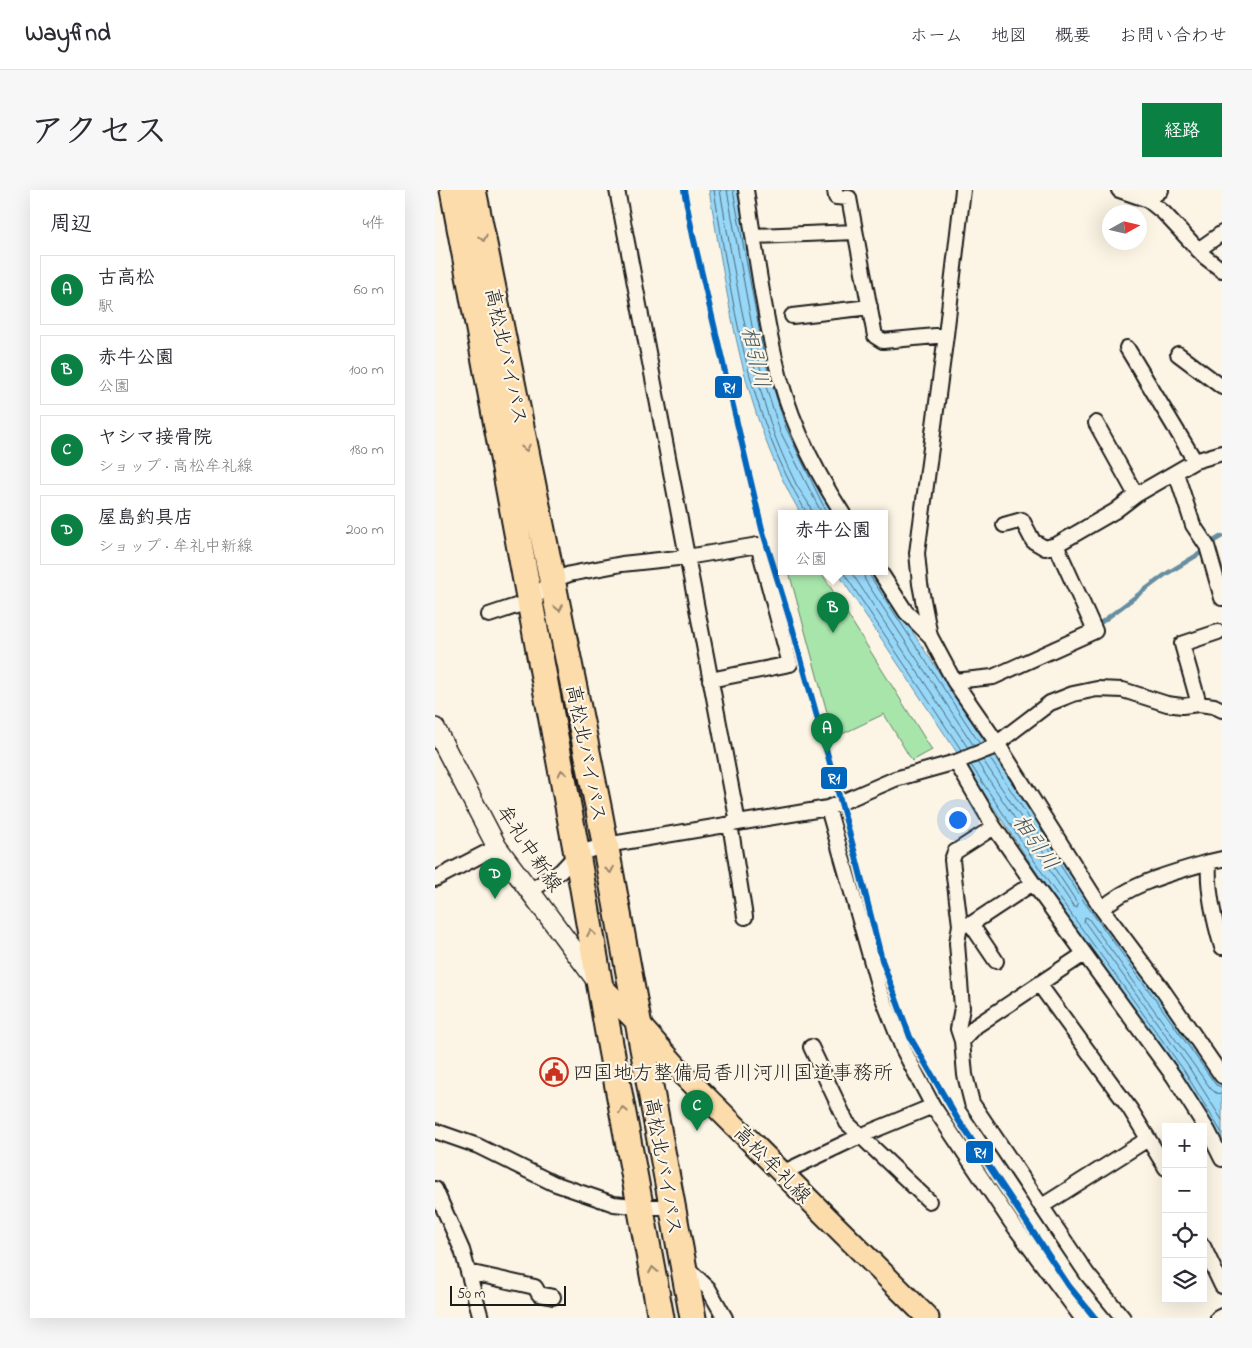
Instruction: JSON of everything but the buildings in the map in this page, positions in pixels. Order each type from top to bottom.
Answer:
[{"type":"highway","name":"高松北バイパス","points":[[453,190],[531,601],[599,985],[642,1207],[661,1318]]},
{"type":"highway","name":"高松北バイパス","points":[[473,190],[606,845],[693,1318]]},
{"type":"main road","name":"牟礼中新線","points":[[435,728],[497,847],[599,985]]},
{"type":"main road","name":"高松牟礼線","points":[[599,985],[638,1023],[685,1076],[928,1318]]},
{"type":"street","points":[[617,190],[710,680],[734,824],[745,917]]},
{"type":"street","points":[[746,190],[775,359],[788,405],[805,448],[841,510]]},
{"type":"street","points":[[835,190],[836,197],[849,198],[875,336],[883,341],[946,335]]},
{"type":"street","points":[[930,636],[920,584],[917,553],[963,190]]},
{"type":"street","points":[[1119,190],[1147,195],[1161,190]]},
{"type":"street","points":[[1147,195],[1198,250],[1222,270]]},
{"type":"street","points":[[754,236],[855,232]]},
{"type":"street","points":[[1198,250],[1222,233]]},
{"type":"street","points":[[792,316],[870,307]]},
{"type":"street","points":[[1127,348],[1195,461]]},
{"type":"street","points":[[1178,354],[1222,387]]},
{"type":"street","points":[[1096,423],[1136,495]]},
{"type":"street","points":[[1004,525],[1022,520],[1033,541],[1045,548],[1115,511],[1136,495],[1195,461],[1222,453]]},
{"type":"street","points":[[1176,473],[1193,525],[1207,546],[1222,598]]},
{"type":"street","points":[[954,681],[993,677],[1095,631],[1055,544]]},
{"type":"street","points":[[489,616],[531,601],[553,580],[569,574],[622,564],[687,557],[758,545],[789,664],[710,680]]},
{"type":"street","points":[[882,575],[906,612],[930,636],[954,681],[994,745],[1102,909],[1162,989],[1222,1076]]},
{"type":"street","points":[[1199,704],[1182,644],[1218,632]]},
{"type":"street","points":[[530,891],[561,870],[577,854],[606,845],[828,808],[895,779],[959,761],[994,745],[1050,703],[1081,692],[1097,689],[1123,690],[1167,704],[1182,706],[1219,704]]},
{"type":"street","points":[[959,761],[994,827],[1084,954],[1175,1077],[1208,1131],[1222,1159]]},
{"type":"street","points":[[828,808],[880,991],[903,1049],[933,1106],[1011,1222],[1082,1318]]},
{"type":"street","points":[[994,827],[955,852],[952,860],[965,924],[996,961]]},
{"type":"street","points":[[435,879],[497,847]]},
{"type":"street","points":[[1102,909],[1115,897],[1162,876],[1215,861]]},
{"type":"street","points":[[1215,861],[1208,873],[1214,922],[1222,947]]},
{"type":"street","points":[[1033,883],[965,924],[957,943],[961,1008],[957,1029],[961,1041],[965,1075],[972,1103],[1087,1274],[1123,1318]]},
{"type":"street","points":[[961,1041],[976,1026],[1084,954]]},
{"type":"street","points":[[1039,984],[1131,1109],[1162,1162]]},
{"type":"street","points":[[811,1047],[847,1123],[929,1201]]},
{"type":"street","points":[[782,1172],[933,1106]]},
{"type":"street","points":[[435,1131],[478,1146],[553,1183],[614,1204],[642,1207],[672,1207]]},
{"type":"street","points":[[1042,1206],[1148,1139]]},
{"type":"street","points":[[435,1189],[462,1250],[481,1318]]},
{"type":"street","points":[[435,1225],[449,1222]]},
{"type":"street","points":[[1207,1254],[1222,1286]]},
{"type":"street","points":[[682,1263],[708,1288],[725,1318]]},
{"type":"street","points":[[468,1272],[525,1283],[535,1287],[539,1294],[553,1297]]},
{"type":"street","points":[[1218,1318],[1222,1316]]},
{"type":"green space","points":[[790,575],[823,575],[932,750],[912,761],[884,714],[834,738]]},
{"type":"water","name":"相引川","points":[[709,190],[738,190],[756,287],[791,427],[833,510],[799,510],[781,476],[751,398],[731,316]]},
{"type":"water","name":"相引川","points":[[839,575],[875,575],[1089,900],[1213,1071],[1222,1086],[1222,1143],[1179,1072],[1047,888]]},
{"type":"waterway","points":[[1212,542],[1222,536]]},
{"type":"waterway","points":[[1099,624],[1166,574],[1204,551]]},
{"type":"transit line","name":"R1","points":[[684,190],[693,236],[762,529],[793,630],[856,857],[882,960],[910,1037],[957,1118],[1069,1286],[1095,1318]]},
{"type":"place","name":"赤牛公園","points":[[833,633]]},
{"type":"place","name":"古高松","points":[[827,754]]},
{"type":"place","name":"屋島釣具店","points":[[495,899]]},
{"type":"place","name":"四国地方整備局香川河川国道事務所","points":[[554,1072]]},
{"type":"place","name":"ヤシマ接骨院","points":[[697,1131]]}]
